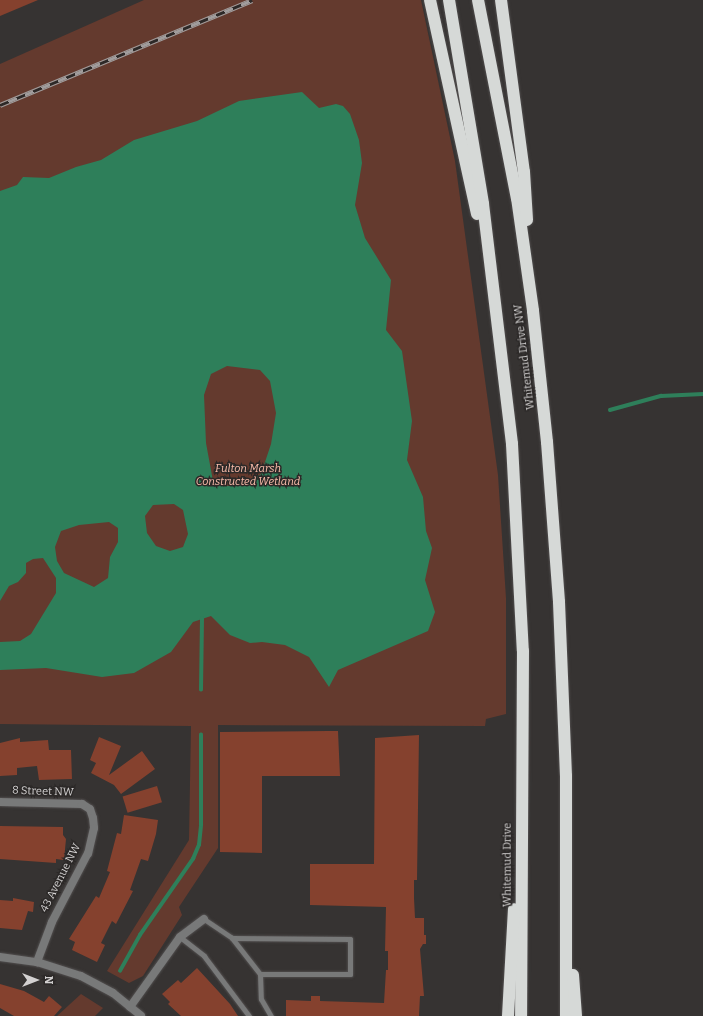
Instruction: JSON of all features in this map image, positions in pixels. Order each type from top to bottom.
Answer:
[{"type":"highway","points":[[430,0],[498,310]]},
{"type":"highway","name":"Whitemud Drive NW","points":[[449,0],[483,204],[498,310],[516,497],[522,622],[522,714]]},
{"type":"highway","name":"Whitemud Drive NW","points":[[478,0],[516,198],[533,311],[547,442],[559,602],[562,716],[566,776],[567,892]]},
{"type":"highway","points":[[501,0],[524,172],[533,311]]},
{"type":"highway","name":"Whitemud Drive","points":[[521,1016],[522,714]]},
{"type":"highway","points":[[508,1016],[522,760]]},
{"type":"highway","points":[[566,1016],[567,892]]},
{"type":"highway","points":[[567,892],[576,1016]]},
{"type":"street","name":"8 Street NW","points":[[0,802],[70,803],[85,806]]},
{"type":"street","name":"43 Avenue NW","points":[[37,962],[52,922],[83,864],[92,842],[93,818],[90,809],[85,806]]},
{"type":"street","points":[[130,1007],[180,937],[204,919]]},
{"type":"street","points":[[0,957],[37,962],[81,976],[113,993],[141,1016]]},
{"type":"lane","points":[[204,919],[232,938],[260,974],[261,999],[271,1016]]},
{"type":"lane","points":[[180,937],[204,956],[249,1016]]},
{"type":"lane","points":[[232,938],[350,939],[350,974],[260,974]]},
{"type":"green space","name":"Fulton Marsh Constructed Wetland","points":[[144,0],[421,0],[455,161],[498,475],[506,598],[506,714],[486,719],[485,726],[218,725],[218,848],[179,907],[182,915],[143,976],[129,983],[107,971],[189,840],[191,726],[0,724],[0,64]]},
{"type":"green space","points":[[81,994],[103,1008],[95,1016],[57,1016]]},
{"type":"shaded area","points":[[302,92],[319,108],[336,104],[343,106],[350,114],[359,140],[362,163],[355,205],[365,238],[391,280],[386,330],[402,351],[412,421],[407,460],[423,497],[426,531],[432,548],[425,580],[435,612],[428,631],[338,670],[329,687],[309,657],[285,645],[262,642],[250,643],[230,635],[211,616],[193,622],[171,652],[134,673],[102,677],[46,668],[0,670],[0,642],[20,641],[31,634],[56,593],[56,578],[43,558],[33,559],[26,563],[26,573],[18,582],[9,586],[0,601],[0,191],[17,185],[23,177],[49,178],[76,167],[101,160],[134,140],[197,121],[239,101]],"holes":[[[227,366],[260,370],[270,381],[276,413],[271,444],[261,474],[248,483],[228,486],[213,481],[206,443],[204,395],[211,374]],[[174,504],[183,510],[188,534],[183,547],[170,551],[156,546],[147,533],[145,516],[153,505]],[[109,522],[118,528],[118,542],[110,557],[108,578],[94,587],[64,573],[57,561],[55,547],[61,531],[79,525]]]},
{"type":"building","points":[[0,0],[38,0],[0,16]]},
{"type":"building","points":[[338,731],[340,776],[262,776],[262,853],[220,852],[220,732]]},
{"type":"building","points":[[419,735],[417,880],[414,880],[414,898],[415,918],[424,918],[424,935],[426,935],[426,944],[423,944],[420,949],[424,996],[420,996],[419,1016],[286,1016],[286,1000],[311,1001],[311,996],[320,996],[320,1001],[384,1003],[386,970],[388,970],[388,951],[385,951],[386,907],[310,905],[310,864],[374,864],[375,738]]},
{"type":"building","points":[[99,737],[121,746],[109,775],[142,751],[155,769],[121,794],[114,785],[91,773],[96,763],[90,760]]},
{"type":"building","points":[[20,738],[20,742],[48,740],[49,750],[71,750],[72,779],[39,780],[37,766],[17,768],[17,775],[0,776],[0,743]]},
{"type":"building","points":[[157,786],[162,802],[128,813],[123,797]]},
{"type":"building","points":[[124,815],[158,820],[156,834],[148,861],[141,859],[130,890],[133,891],[116,924],[112,921],[101,943],[105,945],[97,962],[72,950],[75,942],[69,939],[96,896],[99,898],[110,872],[107,871],[117,833],[121,834]]},
{"type":"building","points":[[0,826],[63,827],[63,835],[66,839],[64,860],[56,859],[56,863],[0,859]]},
{"type":"building","points":[[13,898],[34,902],[33,912],[28,911],[22,930],[0,928],[0,900],[13,901]]},
{"type":"building","points":[[197,968],[230,1004],[238,1016],[181,1016],[168,1004],[170,1002],[162,994],[178,980],[181,983]]},
{"type":"building","points":[[0,984],[24,991],[44,1002],[49,996],[62,1007],[54,1016],[14,1016],[0,1008]]},
{"type":"waterway","points":[[610,410],[661,396],[703,394]]},
{"type":"waterway","points":[[201,690],[202,619]]},
{"type":"waterway","points":[[120,971],[140,935],[193,859],[199,845],[201,825],[201,735]]},
{"type":"railway","points":[[0,105],[252,0]]}]
